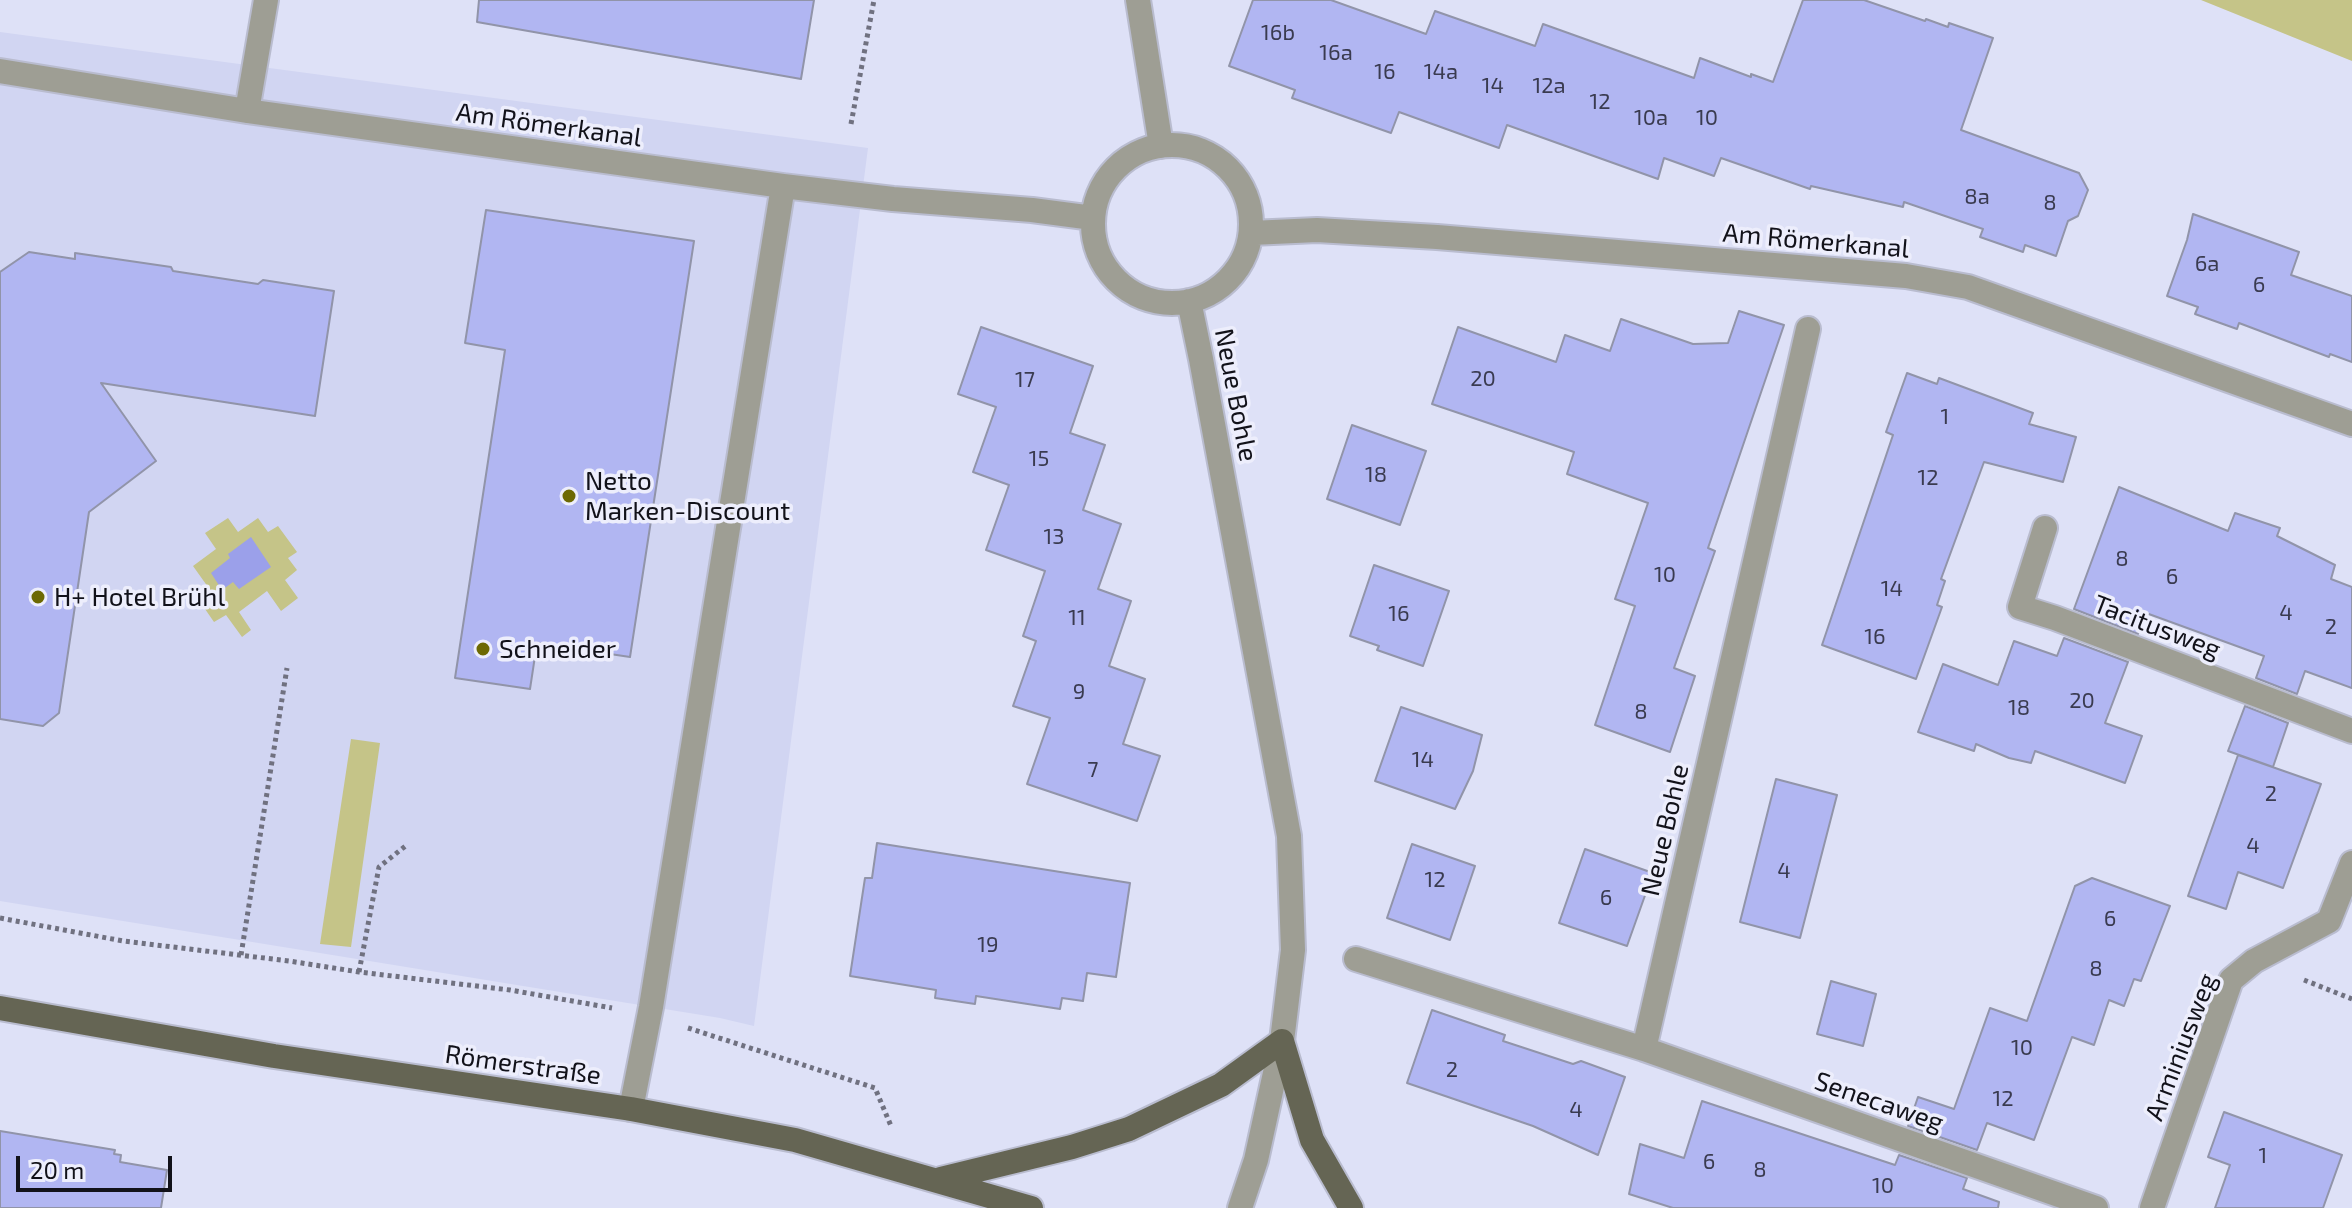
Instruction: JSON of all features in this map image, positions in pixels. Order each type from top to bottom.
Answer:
[{"type":"main road","name":"Römerstraße","points":[[0,1008],[274,1056],[631,1109],[795,1140],[1031,1208]]},
{"type":"main road","points":[[938,1180],[1072,1147],[1129,1129],[1221,1085],[1282,1041],[1312,1140],[1351,1208]]},
{"type":"main road","points":[[938,1180],[967,1208]]},
{"type":"street","points":[[247,111],[266,0]]},
{"type":"street","points":[[1138,0],[1161,146],[1184,146],[1208,153],[1227,167],[1241,186],[1250,208],[1251,233]]},
{"type":"street","name":"Am Römerkanal","points":[[0,71],[247,111],[783,186],[1093,218]]},
{"type":"street","name":"Neue Bohle","points":[[1161,146],[1136,154],[1114,169],[1099,192],[1093,218],[1095,243],[1103,265],[1119,284],[1140,297],[1165,303],[1189,301],[1207,295],[1224,284],[1237,269],[1251,233]]},
{"type":"street","points":[[631,1109],[656,976],[783,186]]},
{"type":"street","name":"Am Römerkanal","points":[[1251,233],[1317,230],[1437,237],[1921,279],[1968,287],[2352,424]]},
{"type":"street","name":"Neue Bohle","points":[[1189,301],[1289,836],[1293,950],[1282,1041],[1256,1160],[1240,1208]]},
{"type":"street","name":"Neue Bohle","points":[[1644,1049],[1808,329]]},
{"type":"street","name":"Tacitusweg","points":[[2045,528],[2020,607],[2352,731]]},
{"type":"street","name":"Arminiusweg","points":[[2152,1208],[2231,980],[2254,961],[2329,921],[2352,863]]},
{"type":"street","points":[[1356,959],[1644,1049]]},
{"type":"street","name":"Senecaweg","points":[[1644,1049],[2096,1208]]},
{"type":"path","points":[[851,124],[874,0]]},
{"type":"path","points":[[241,955],[287,668]]},
{"type":"path","points":[[359,972],[379,867],[408,844]]},
{"type":"path","points":[[0,918],[123,941],[510,990],[648,1015],[875,1088],[910,1171]]},
{"type":"shaded area","points":[[2201,0],[2352,0],[2352,61]]},
{"type":"shaded area","points":[[0,32],[868,148],[754,1026],[0,901]]},
{"type":"shaded area","points":[[228,518],[238,532],[258,518],[268,532],[278,526],[297,552],[288,558],[297,570],[285,580],[298,598],[281,611],[267,591],[239,612],[251,630],[242,637],[226,615],[214,622],[196,596],[208,587],[193,566],[216,549],[205,533]]},
{"type":"shaded area","points":[[351,739],[380,743],[351,947],[320,944]]},
{"type":"water","points":[[251,537],[271,567],[239,589],[233,582],[222,590],[211,573],[230,558],[228,554]]},
{"type":"building","points":[[479,0],[814,0],[801,79],[477,22]]},
{"type":"building","points":[[1253,0],[1331,0],[1426,34],[1435,11],[1535,46],[1543,24],[1694,78],[1700,58],[1773,82],[1803,0],[1864,0],[1925,21],[1948,27],[1949,23],[1993,38],[1961,130],[2079,173],[2088,190],[2078,216],[2068,221],[2056,256],[2025,245],[2023,252],[1980,237],[1983,229],[1904,202],[1903,207],[1811,186],[1810,189],[1721,158],[1714,176],[1664,158],[1658,179],[1507,125],[1499,148],[1399,112],[1391,133],[1292,98],[1295,90],[1229,66]]},
{"type":"building","name":"Netto Marken-Discount","points":[[486,210],[694,241],[630,657],[537,643],[530,689],[455,678],[505,350],[465,343]]},
{"type":"building","points":[[2193,214],[2299,252],[2291,275],[2352,296],[2352,362],[2330,354],[2329,357],[2239,323],[2237,329],[2195,314],[2198,307],[2167,296]]},
{"type":"building","name":"H+ Hotel Brühl","points":[[29,252],[75,259],[75,253],[258,284],[263,280],[334,291],[315,416],[101,383],[156,461],[89,512],[59,713],[43,726],[0,719],[0,272]]},
{"type":"building","points":[[1739,311],[1784,325],[1708,548],[1715,551],[1674,668],[1695,676],[1670,752],[1595,725],[1635,606],[1615,599],[1648,503],[1567,474],[1574,452],[1432,404],[1458,327],[1556,362],[1565,335],[1610,351],[1621,319],[1693,344],[1728,343]]},
{"type":"building","points":[[981,327],[1093,366],[1070,433],[1105,445],[1083,510],[1121,524],[1098,589],[1131,601],[1109,666],[1145,679],[1123,744],[1160,756],[1137,821],[1027,784],[1050,718],[1013,706],[1036,641],[1023,636],[1045,571],[986,550],[1009,485],[973,472],[996,407],[958,394]]},
{"type":"building","points":[[1907,373],[1937,384],[1939,378],[2033,413],[2029,424],[2076,437],[2063,482],[1984,462],[1941,579],[1945,581],[1937,605],[1942,607],[1916,679],[1822,645],[1893,435],[1886,432]]},
{"type":"building","points":[[1352,425],[1426,451],[1400,525],[1327,499]]},
{"type":"building","points":[[2119,487],[2228,531],[2235,513],[2280,528],[2277,536],[2335,565],[2331,579],[2352,587],[2352,688],[2305,671],[2297,694],[2256,678],[2264,656],[2146,613],[2138,634],[2074,609]]},
{"type":"building","points":[[1374,565],[1449,591],[1423,666],[1377,650],[1379,646],[1350,636]]},
{"type":"building","points":[[2064,638],[2128,662],[2105,723],[2142,736],[2125,783],[2035,751],[2031,763],[2009,758],[1976,744],[1974,751],[1918,732],[1943,664],[1998,685],[2014,641],[2057,656]]},
{"type":"building","points":[[2245,706],[2288,723],[2273,767],[2228,751]]},
{"type":"building","points":[[1401,707],[1482,735],[1473,771],[1455,809],[1375,781]]},
{"type":"building","points":[[2238,755],[2321,784],[2283,888],[2238,872],[2226,909],[2188,896]]},
{"type":"building","points":[[1776,779],[1837,795],[1800,938],[1740,922]]},
{"type":"building","points":[[877,843],[1130,883],[1116,977],[1087,973],[1083,1001],[1062,998],[1060,1009],[976,996],[975,1004],[935,998],[936,990],[850,976],[865,878],[872,878]]},
{"type":"building","points":[[1412,844],[1475,866],[1450,940],[1387,918]]},
{"type":"building","points":[[1585,849],[1653,873],[1627,946],[1559,923]]},
{"type":"building","points":[[2092,878],[2170,906],[2141,981],[2134,979],[2124,1006],[2109,1000],[2094,1045],[2072,1037],[2034,1140],[1987,1123],[1977,1150],[1908,1126],[1918,1097],[1954,1109],[1990,1008],[2027,1021],[2075,886]]},
{"type":"building","points":[[1831,981],[1876,994],[1863,1046],[1817,1034]]},
{"type":"building","points":[[1432,1010],[1505,1035],[1503,1041],[1573,1064],[1581,1061],[1625,1077],[1598,1155],[1533,1126],[1407,1083]]},
{"type":"building","points":[[1702,1101],[1895,1165],[1899,1155],[1967,1178],[1963,1189],[1999,1202],[1998,1208],[1673,1208],[1629,1194],[1640,1144],[1684,1158]]},
{"type":"building","points":[[2224,1112],[2342,1155],[2323,1208],[2215,1208],[2230,1165],[2208,1157]]},
{"type":"building","points":[[0,1131],[115,1150],[114,1154],[121,1155],[120,1162],[167,1170],[161,1208],[0,1208]]},
{"type":"place","name":"Netto Marken-Discount","points":[[569,496]]},
{"type":"place","name":"H+ Hotel Brühl","points":[[38,597]]},
{"type":"place","name":"Schneider","points":[[483,649]]}]
